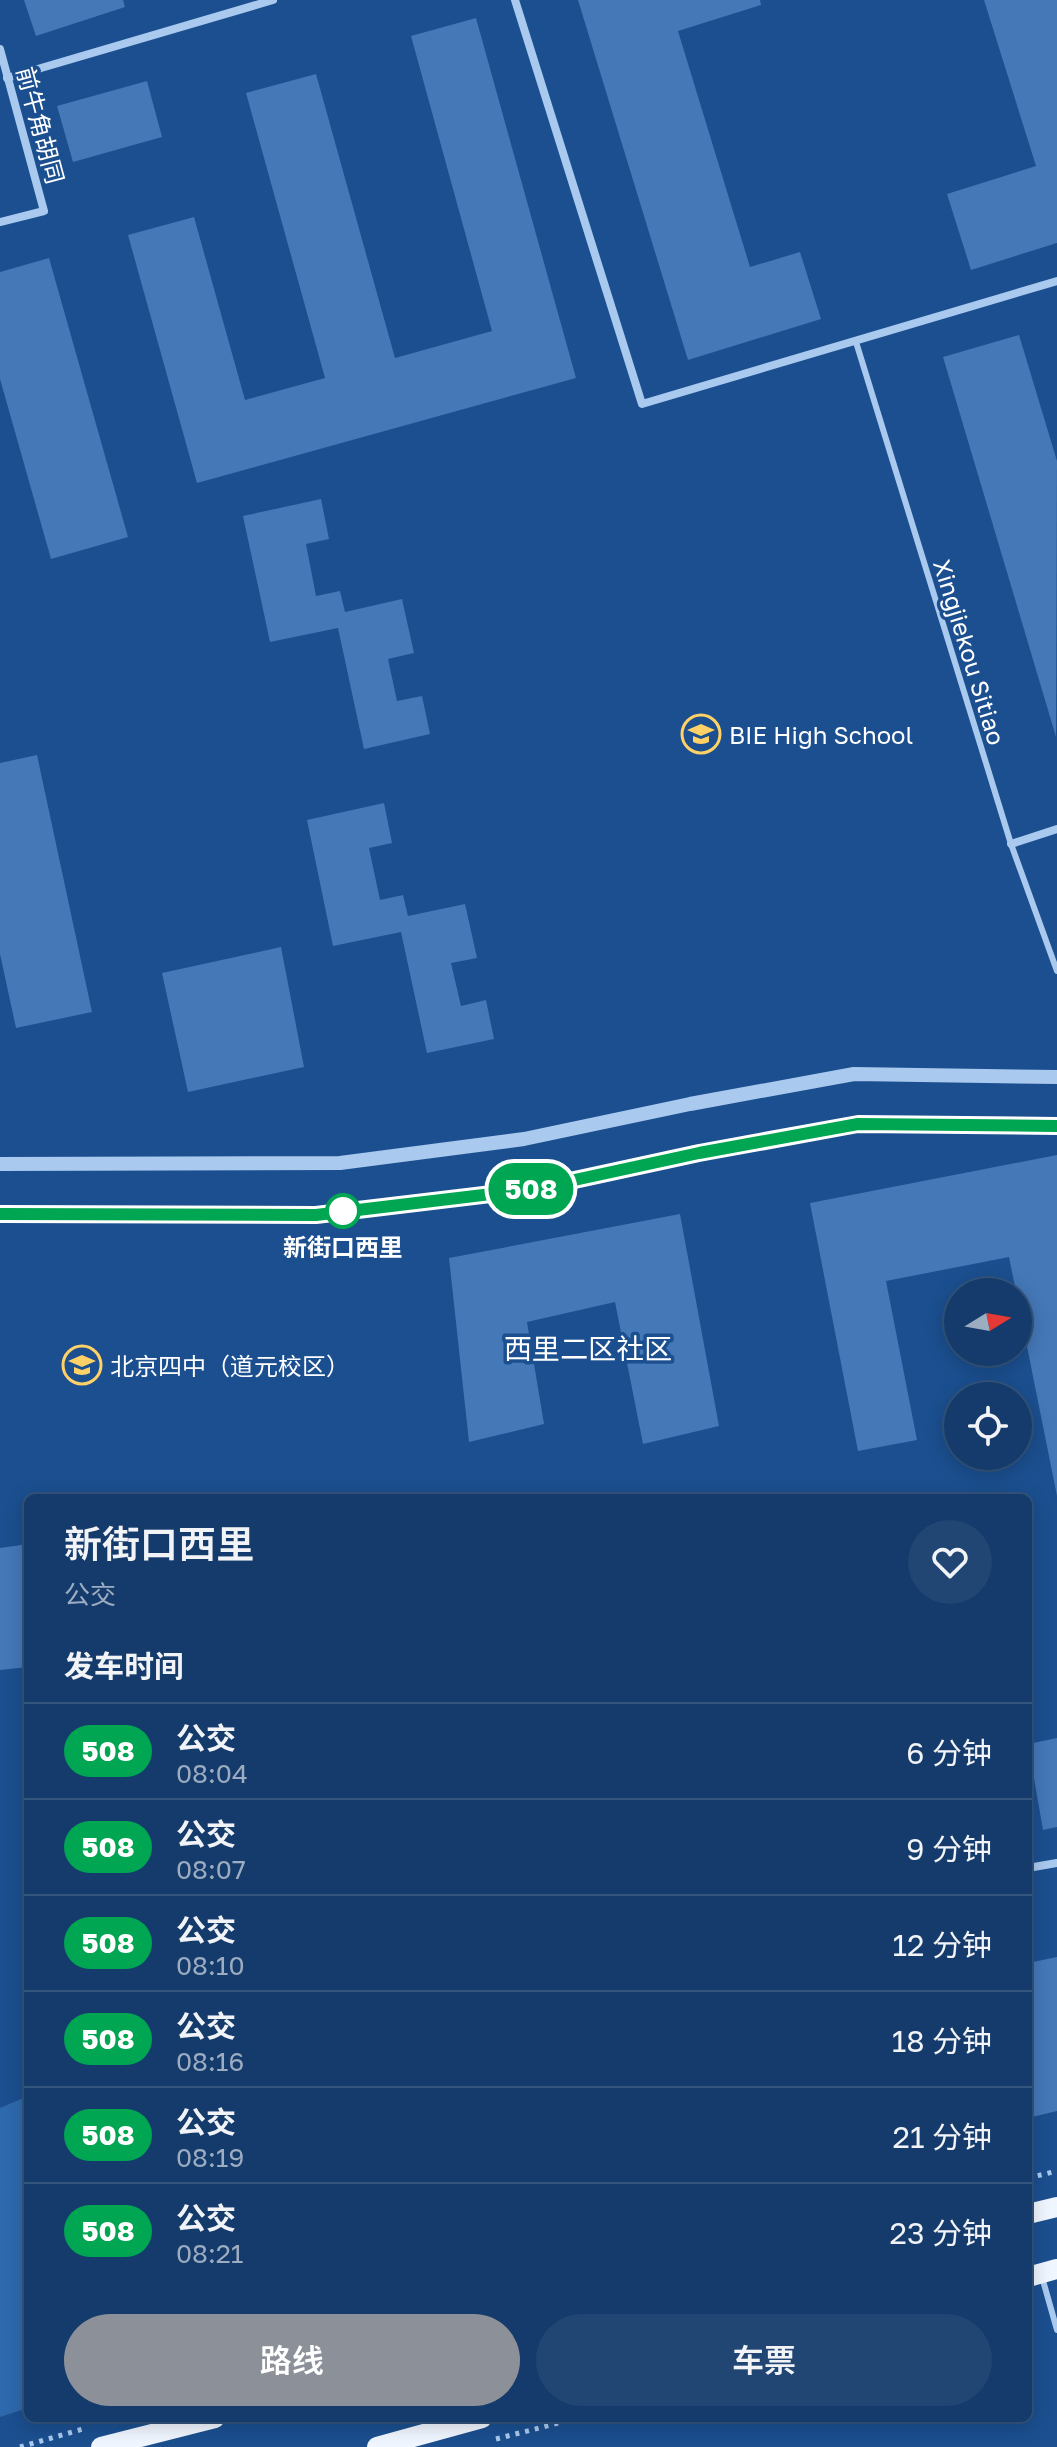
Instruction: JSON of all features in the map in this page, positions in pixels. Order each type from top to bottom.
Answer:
[{"type":"main road","points":[[1032,2213],[1057,2207]]},
{"type":"main road","points":[[101,2447],[199,2422]]},
{"type":"main road","points":[[390,2445],[468,2422]]},
{"type":"street","points":[[7,78],[273,0]]},
{"type":"street","points":[[515,0],[642,404],[1057,281]]},
{"type":"street","name":"前牛角胡同","points":[[0,49],[44,211],[0,222]]},
{"type":"street","points":[[1011,844],[1057,829]]},
{"type":"street","points":[[0,1164],[340,1163],[524,1139],[854,1074],[1057,1077]]},
{"type":"street","points":[[0,1214],[316,1215],[533,1189],[699,1153],[858,1124],[1057,1126]]},
{"type":"street","points":[[1032,1867],[1057,1863]]},
{"type":"lane","name":"Xingjiekou Sitiao","points":[[856,342],[1011,844],[1057,971]]},
{"type":"lane","points":[[1042,2273],[1057,2330]]},
{"type":"path","points":[[1032,2177],[1057,2171]]},
{"type":"path","points":[[492,2440],[562,2422]]},
{"type":"path","points":[[20,2447],[89,2427]]},
{"type":"shaded area","points":[[24,2098],[24,2409],[0,2417],[0,2108]]},
{"type":"building","points":[[24,0],[123,0],[125,7],[36,36]]},
{"type":"building","points":[[578,0],[760,0],[761,5],[678,31],[750,267],[800,252],[821,319],[688,360]]},
{"type":"building","points":[[984,0],[1057,0],[1057,243],[971,270],[947,194],[1036,166]]},
{"type":"building","points":[[476,18],[576,378],[197,483],[128,235],[194,217],[245,400],[325,378],[246,93],[316,74],[395,358],[492,331],[411,36]]},
{"type":"building","points":[[147,81],[162,137],[73,162],[57,106]]},
{"type":"building","points":[[49,258],[128,537],[51,559],[0,379],[0,272]]},
{"type":"building","points":[[1019,335],[1057,461],[1056,737],[943,357]]},
{"type":"building","points":[[321,499],[329,539],[306,544],[316,596],[340,591],[345,612],[402,599],[414,653],[388,659],[397,701],[422,696],[430,734],[364,749],[338,628],[270,642],[243,516]]},
{"type":"building","points":[[37,755],[92,1012],[16,1028],[0,954],[0,763]]},
{"type":"building","points":[[384,803],[392,843],[369,848],[380,900],[403,895],[408,916],[465,904],[477,958],[451,963],[461,1006],[486,1000],[494,1039],[427,1053],[401,932],[333,946],[307,820]]},
{"type":"building","points":[[281,947],[304,1067],[188,1092],[162,973]]},
{"type":"building","points":[[1057,1155],[1057,1496],[1031,1366],[1032,1278],[1013,1278],[1009,1257],[886,1281],[917,1440],[858,1451],[810,1203]]},
{"type":"building","points":[[680,1214],[719,1426],[643,1444],[615,1302],[527,1322],[544,1424],[469,1442],[449,1258]]},
{"type":"building","points":[[24,1545],[24,1667],[0,1670],[0,1548]]},
{"type":"building","points":[[1057,1738],[1057,1827],[1043,1830],[1032,1767],[1032,1743]]},
{"type":"building","points":[[1057,1957],[1057,2111],[1032,2117],[1032,1962]]},
{"type":"bus line","name":"508","points":[[0,1214],[316,1215],[533,1189],[699,1153],[858,1124],[1057,1126]]},
{"type":"place","name":"BIE High School","points":[[701,734]]},
{"type":"place","name":"新街口西里","points":[[343,1211]]},
{"type":"place","name":"北京四中（道元校区）","points":[[82,1365]]},
{"type":"district","name":"西里二区社区","points":[[588,1348]]}]
